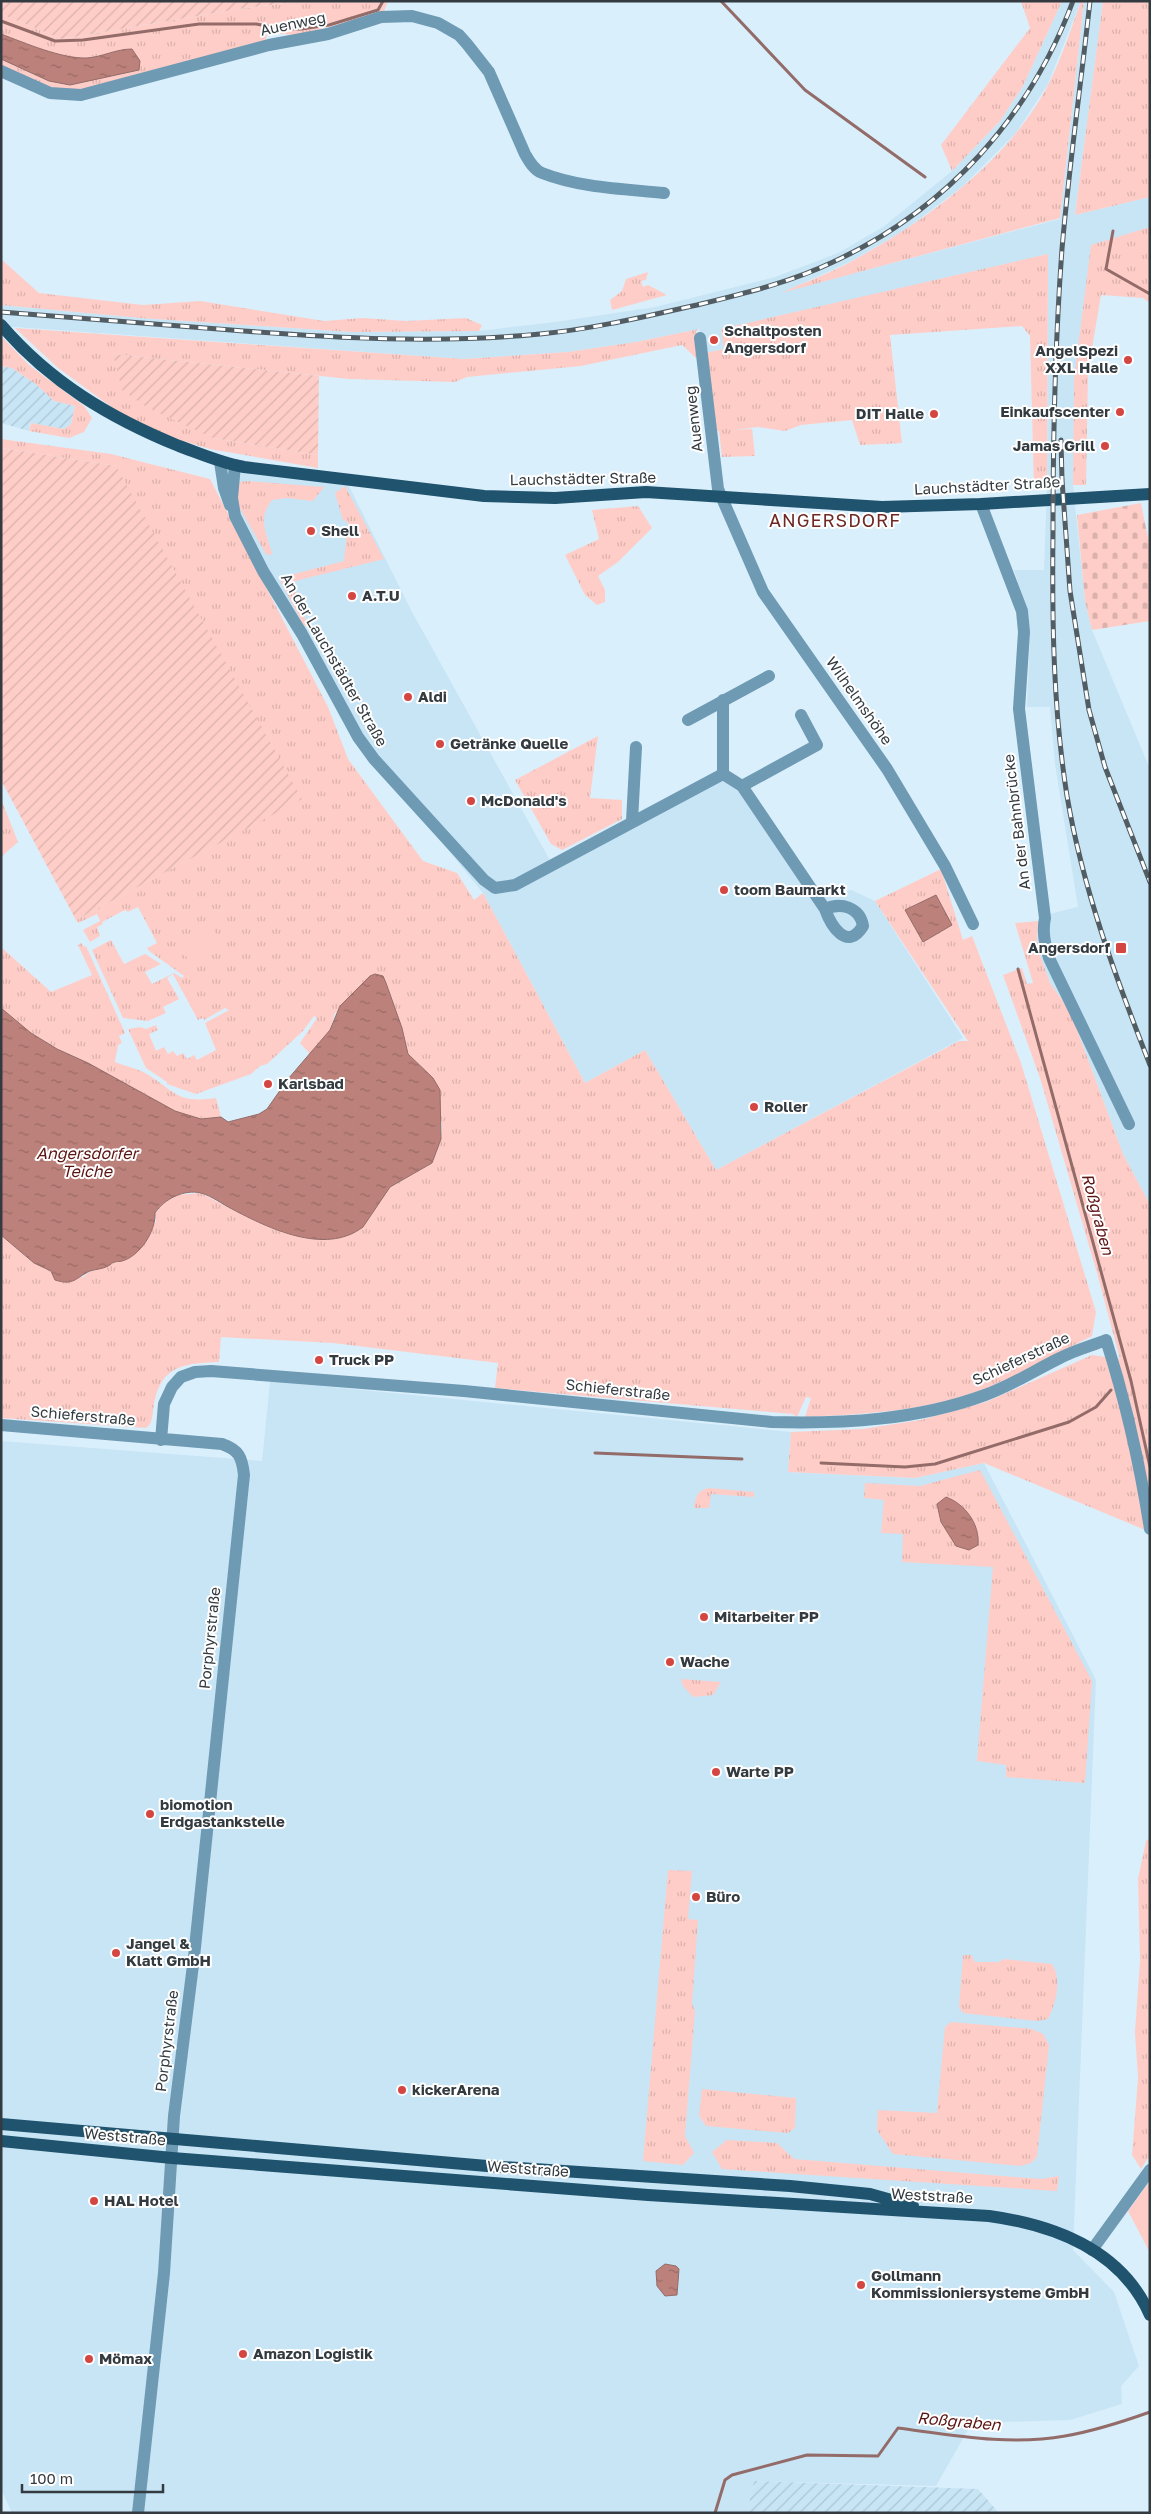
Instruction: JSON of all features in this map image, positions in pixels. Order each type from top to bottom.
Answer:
[{"type":"main road","name":"Lauchstädter Straße","points":[[1,325],[37,362],[82,398],[154,436],[220,462],[235,465],[484,496],[555,498],[646,492],[874,507],[981,504],[1150,494]]},
{"type":"main road","points":[[1,2124],[487,2166],[790,2186],[870,2194],[937,2212]]},
{"type":"main road","name":"Weststraße","points":[[1,2141],[172,2158],[648,2195],[937,2212],[1026,2221],[1073,2238],[1092,2250],[1117,2269],[1136,2291],[1150,2315]]},
{"type":"street","name":"Auenweg","points":[[1,71],[50,93],[81,94],[269,45],[328,34],[381,17],[425,18],[459,35],[489,72],[529,162],[541,173],[596,186],[664,193]]},
{"type":"street","name":"Auenweg","points":[[700,338],[718,489],[722,496]]},
{"type":"street","points":[[220,462],[224,488],[235,516]]},
{"type":"street","name":"An der Lauchstädter Straße","points":[[235,465],[232,498],[235,516],[263,571],[302,634],[358,737],[374,760],[484,880],[495,888],[515,885],[723,774]]},
{"type":"street","name":"Wilhelmshöhe","points":[[722,496],[763,592],[887,769],[945,866],[973,924]]},
{"type":"street","name":"An der Bahnbrücke","points":[[981,504],[1022,611],[1024,632],[1020,709],[1045,918],[1043,929],[1045,944],[1049,958],[1129,1124]]},
{"type":"street","points":[[688,720],[768,676]]},
{"type":"street","points":[[723,700],[723,774],[742,786],[825,910]]},
{"type":"street","points":[[742,786],[817,745],[801,714]]},
{"type":"street","points":[[632,821],[636,747]]},
{"type":"street","name":"Schieferstraße","points":[[161,1440],[164,1404],[172,1387],[181,1377],[195,1372],[227,1372],[291,1377],[772,1422],[817,1423],[880,1420],[938,1409],[986,1395],[1062,1356],[1106,1340],[1122,1390],[1138,1458],[1150,1530]]},
{"type":"street","name":"Schieferstraße","points":[[1,1426],[222,1444],[233,1448],[240,1454]]},
{"type":"street","name":"Porphyrstraße","points":[[138,2513],[160,2314],[173,2140],[244,1475],[240,1454]]},
{"type":"street","points":[[1092,2250],[1150,2170]]},
{"type":"shaded area","points":[[1062,1],[1081,1],[1048,84],[1016,133],[962,187],[905,230],[852,261],[786,291],[1060,219],[1084,1],[1103,1],[1075,215],[1150,197],[1150,227],[1091,246],[1073,485],[1085,601],[1092,630],[1150,769],[1150,1205],[1123,1154],[1070,1011],[1050,983],[1037,940],[1040,923],[1049,914],[1078,907],[1055,764],[1050,707],[1027,707],[1030,635],[1026,607],[1014,570],[1044,570],[1047,486],[1048,254],[795,313],[725,349],[705,353],[699,329],[636,342],[568,352],[464,359],[1,326],[1,305],[140,318],[352,332],[479,331],[655,307],[775,277],[838,253],[883,227],[952,171],[1000,121],[1023,86]]},
{"type":"shaded area","points":[[1,366],[12,368],[37,385],[54,401],[75,406],[71,424],[64,429],[30,423],[29,431],[1,423]]},
{"type":"shaded area","points":[[220,462],[345,478],[411,610],[552,864],[723,774],[742,786],[824,897],[851,890],[875,901],[963,1038],[716,1170],[645,1050],[585,1083],[483,893],[374,759],[263,571]]},
{"type":"shaded area","points":[[270,1381],[791,1432],[788,1472],[915,1478],[984,1463],[1096,1680],[1073,2250],[1114,2292],[1139,2366],[1121,2386],[1122,2404],[1070,2420],[972,2423],[936,2486],[754,2481],[747,2513],[12,2513],[1,2489],[1,1441],[262,1461]]},
{"type":"shaded area","points":[[754,2481],[978,2489],[999,2513],[747,2513]]},
{"type":"green space","points":[[1,1],[301,1],[238,9],[62,39],[1,14]]},
{"type":"green space","points":[[301,1],[388,1],[383,14],[296,35],[267,33],[266,40],[78,91],[58,91],[1,67],[1,59],[49,81],[132,49],[87,58],[66,56],[1,34],[1,14],[62,39],[238,9]]},
{"type":"green space","points":[[1021,1],[1062,1],[1023,86],[1000,121],[952,171],[941,145],[1030,28]]},
{"type":"green space","points":[[1081,1],[1084,1],[1060,218],[781,293],[836,269],[882,244],[938,206],[990,162],[1033,111],[1049,83]]},
{"type":"green space","points":[[1103,1],[1150,1],[1150,197],[1075,215]]},
{"type":"green space","points":[[1150,227],[1150,303],[1143,298],[1101,295],[1088,372],[1086,485],[1073,485],[1074,379],[1091,245]]},
{"type":"green space","points":[[1048,254],[1047,486],[1034,487],[1030,336],[1022,326],[890,335],[902,443],[860,445],[852,420],[801,425],[785,431],[758,427],[735,430],[752,429],[755,456],[722,457],[719,431],[713,431],[705,353],[724,349],[721,329]]},
{"type":"green space","points":[[1,259],[39,293],[143,305],[200,301],[324,321],[363,318],[406,321],[466,318],[482,325],[479,331],[352,332],[140,318],[1,305]]},
{"type":"green space","points":[[648,272],[646,280],[641,281],[643,287],[648,285],[667,295],[612,310],[610,300],[622,291],[626,279]]},
{"type":"green space","points":[[15,328],[464,359],[568,352],[636,342],[699,329],[696,331],[696,358],[682,345],[581,366],[467,377],[455,382],[349,379],[113,354],[213,438],[318,455],[318,468],[210,449],[176,439],[124,416],[58,368]]},
{"type":"green space","points":[[1,336],[29,365],[84,406],[92,418],[84,432],[69,438],[29,431],[31,423],[64,429],[71,424],[75,406],[54,401],[37,385],[12,368],[1,366]]},
{"type":"green space","points":[[113,354],[319,376],[318,455],[213,438],[148,408],[122,390]]},
{"type":"green space","points":[[1,439],[111,454],[210,479],[328,707],[348,759],[423,861],[457,873],[474,900],[483,893],[585,1083],[645,1050],[716,1170],[959,1041],[968,1041],[875,901],[941,869],[963,940],[972,936],[1021,1063],[1096,1312],[1092,1336],[1015,1375],[967,1395],[898,1410],[805,1417],[811,1398],[806,1397],[797,1417],[793,1414],[495,1388],[498,1363],[333,1343],[221,1337],[219,1362],[182,1367],[166,1377],[160,1385],[156,1397],[151,1423],[146,1428],[1,1418],[1,1235],[34,1263],[51,1271],[54,1278],[83,1277],[113,1263],[127,1252],[156,1222],[155,1214],[163,1203],[178,1195],[201,1193],[231,1209],[292,1234],[319,1239],[335,1239],[356,1232],[390,1187],[432,1163],[441,1139],[442,1126],[433,1078],[408,1054],[402,1028],[386,983],[335,1013],[330,1030],[310,1054],[300,1043],[317,1018],[314,1016],[303,1031],[267,1064],[260,1066],[251,1074],[196,1094],[167,1084],[167,1082],[146,1068],[128,1029],[140,1027],[146,1029],[156,1025],[158,1030],[149,1034],[156,1051],[164,1047],[168,1054],[173,1051],[177,1056],[183,1053],[187,1059],[194,1055],[197,1060],[216,1050],[205,1023],[229,1010],[225,1008],[204,1020],[203,1018],[198,1020],[173,974],[167,978],[179,999],[163,1007],[166,1013],[148,1021],[123,1018],[92,950],[111,940],[124,964],[145,954],[161,964],[145,972],[152,984],[174,973],[182,978],[184,976],[147,948],[157,943],[138,907],[128,912],[125,910],[102,922],[103,924],[97,927],[100,936],[90,942],[83,930],[100,921],[97,914],[78,923],[76,920],[251,826],[116,466],[1,448]]},
{"type":"green space","points":[[1,448],[116,466],[302,799],[76,920],[1,780]]},
{"type":"green space","points":[[240,482],[324,487],[313,501],[287,498],[272,500],[267,507],[264,527],[272,555],[266,554],[238,505],[235,491]]},
{"type":"green space","points":[[345,486],[384,559],[295,581],[298,605],[309,626],[304,626],[279,578],[344,561],[348,522],[343,520],[335,493]]},
{"type":"green space","points":[[1141,503],[1150,548],[1150,621],[1092,630],[1085,601],[1077,515]]},
{"type":"green space","points":[[638,506],[652,528],[618,562],[598,576],[605,590],[605,602],[597,605],[585,595],[565,555],[599,539],[592,510]]},
{"type":"green space","points":[[598,736],[590,798],[622,800],[622,819],[562,850],[551,844],[515,780]]},
{"type":"green space","points":[[1,799],[18,842],[1,857]]},
{"type":"green space","points":[[1038,921],[1037,940],[1050,983],[1070,1011],[1123,1154],[1150,1205],[1150,1532],[984,1463],[915,1478],[788,1472],[791,1432],[862,1429],[921,1420],[986,1402],[1092,1355],[1120,1359],[1040,1078],[1003,975],[1022,968],[1027,984],[1033,983],[1015,923]]},
{"type":"green space","points":[[213,928],[223,948],[191,965],[180,945]]},
{"type":"green space","points":[[81,943],[84,947],[86,946],[125,1033],[119,1036],[122,1043],[118,1045],[115,1062],[145,1073],[184,1097],[192,1099],[216,1098],[221,1117],[201,1119],[175,1111],[88,1063],[57,1049],[31,1033],[1,1008],[1,947],[51,992],[92,975],[78,945]]},
{"type":"green space","points":[[980,1470],[1092,1681],[1085,1783],[1006,1777],[1006,1765],[977,1761],[993,1567],[902,1562],[903,1534],[881,1533],[884,1500],[864,1498],[865,1483],[920,1486]]},
{"type":"green space","points":[[709,1488],[754,1492],[754,1497],[711,1494],[709,1508],[694,1508],[698,1495]]},
{"type":"green space","points":[[681,1679],[721,1682],[713,1695],[693,1697],[683,1686]]},
{"type":"green space","points":[[1150,1838],[1150,2155],[1141,2169],[1132,2155],[1138,2078],[1135,2032],[1140,1961],[1138,1879],[1146,1841]]},
{"type":"green space","points":[[668,1870],[692,1871],[688,1919],[698,1920],[692,2004],[695,2011],[685,2136],[694,2153],[683,2165],[643,2161]]},
{"type":"green space","points":[[963,1955],[971,1955],[975,1962],[999,1962],[1004,1959],[1052,1964],[1057,1977],[1057,1992],[1048,2019],[1037,2021],[963,2013],[959,2007]]},
{"type":"green space","points":[[951,2022],[1032,2029],[1043,2034],[1049,2045],[1037,2157],[1031,2163],[1020,2166],[893,2154],[877,2130],[878,2110],[937,2113],[945,2027]]},
{"type":"green space","points":[[702,2089],[796,2098],[795,2128],[788,2133],[706,2126],[699,2116]]},
{"type":"green space","points":[[727,2140],[777,2143],[794,2159],[1041,2179],[1059,2176],[1057,2191],[722,2169],[712,2152]]},
{"type":"green space","points":[[1150,2181],[1150,2253],[1128,2211]]},
{"type":"water","points":[[1,34],[44,50],[77,58],[87,58],[132,49],[140,61],[139,70],[70,85],[49,81],[1,59]]},
{"type":"water","points":[[936,895],[952,925],[923,942],[905,910]]},
{"type":"water","name":"Angersdorfer Teiche","points":[[375,974],[383,976],[386,983],[402,1028],[408,1054],[433,1078],[440,1090],[441,1139],[432,1163],[390,1187],[363,1227],[348,1235],[332,1239],[314,1239],[297,1236],[262,1224],[205,1194],[188,1192],[169,1199],[159,1208],[155,1213],[155,1220],[150,1235],[135,1254],[122,1261],[90,1271],[70,1282],[55,1280],[51,1271],[34,1263],[1,1235],[1,1008],[31,1033],[57,1049],[88,1063],[175,1111],[201,1119],[221,1117],[228,1122],[259,1114],[267,1109],[288,1079],[330,1030],[340,1006],[370,976]]},
{"type":"water","points":[[946,1497],[959,1504],[974,1522],[977,1530],[978,1545],[969,1550],[956,1546],[941,1522],[937,1504]]},
{"type":"water","points":[[665,2264],[676,2266],[679,2269],[677,2295],[665,2296],[657,2286],[656,2271]]},
{"type":"waterway","points":[[1,21],[55,41],[83,40],[199,24],[256,24],[284,29],[301,29],[329,25],[378,10],[383,1]]},
{"type":"waterway","points":[[721,1],[805,90],[925,177]]},
{"type":"waterway","points":[[1113,231],[1106,269],[1150,294]]},
{"type":"waterway","name":"Roßgraben","points":[[1018,969],[1131,1381],[1150,1467]]},
{"type":"waterway","points":[[821,1463],[905,1467],[935,1464],[1069,1422],[1096,1407],[1111,1390]]},
{"type":"waterway","points":[[595,1453],[742,1459]]},
{"type":"waterway","name":"Roßgraben","points":[[715,2513],[725,2480],[732,2475],[807,2455],[878,2456],[898,2428],[1002,2440],[1044,2439],[1097,2429],[1150,2412]]},
{"type":"railway","points":[[1,312],[308,335],[386,339],[463,339],[560,332],[641,317],[735,296],[817,269],[874,241],[912,216],[947,187],[979,156],[1008,121],[1033,83],[1055,43],[1073,1]]},
{"type":"railway","points":[[1090,1],[1065,218],[1058,319],[1054,425],[1053,564],[1053,631],[1056,697],[1067,796],[1082,865],[1113,966],[1150,1065]]},
{"type":"railway","points":[[1061,440],[1070,591],[1089,710],[1105,767],[1150,882]]},
{"type":"place","name":"Schaltposten Angersdorf","points":[[714,340]]},
{"type":"place","name":"AngelSpezi XXL Halle","points":[[1128,360]]},
{"type":"place","name":"Einkaufscenter","points":[[1120,412]]},
{"type":"place","name":"DIT Halle","points":[[934,414]]},
{"type":"place","name":"Jamas Grill","points":[[1105,446]]},
{"type":"place","name":"Shell","points":[[311,531]]},
{"type":"place","name":"A.T.U","points":[[352,596]]},
{"type":"place","name":"Aldi","points":[[408,697]]},
{"type":"place","name":"Getränke Quelle","points":[[440,744]]},
{"type":"place","name":"McDonald's","points":[[471,801]]},
{"type":"place","name":"toom Baumarkt","points":[[724,890]]},
{"type":"place","name":"Angersdorf","points":[[1121,948]]},
{"type":"place","name":"Karlsbad","points":[[268,1084]]},
{"type":"place","name":"Roller","points":[[754,1107]]},
{"type":"place","name":"Truck PP","points":[[319,1360]]},
{"type":"place","name":"Mitarbeiter PP","points":[[704,1617]]},
{"type":"place","name":"Wache","points":[[670,1662]]},
{"type":"place","name":"Warte PP","points":[[716,1772]]},
{"type":"place","name":"biomotion Erdgastankstelle","points":[[150,1814]]},
{"type":"place","name":"Büro","points":[[696,1897]]},
{"type":"place","name":"Jangel & Klatt GmbH","points":[[116,1953]]},
{"type":"place","name":"kickerArena","points":[[402,2090]]},
{"type":"place","name":"HAL Hotel","points":[[94,2201]]},
{"type":"place","name":"Gollmann Kommissioniersysteme GmbH","points":[[861,2285]]},
{"type":"place","name":"Amazon Logistik","points":[[243,2354]]},
{"type":"place","name":"Mömax","points":[[89,2359]]},
{"type":"district","name":"ANGERSDORF","points":[[835,521]]}]
